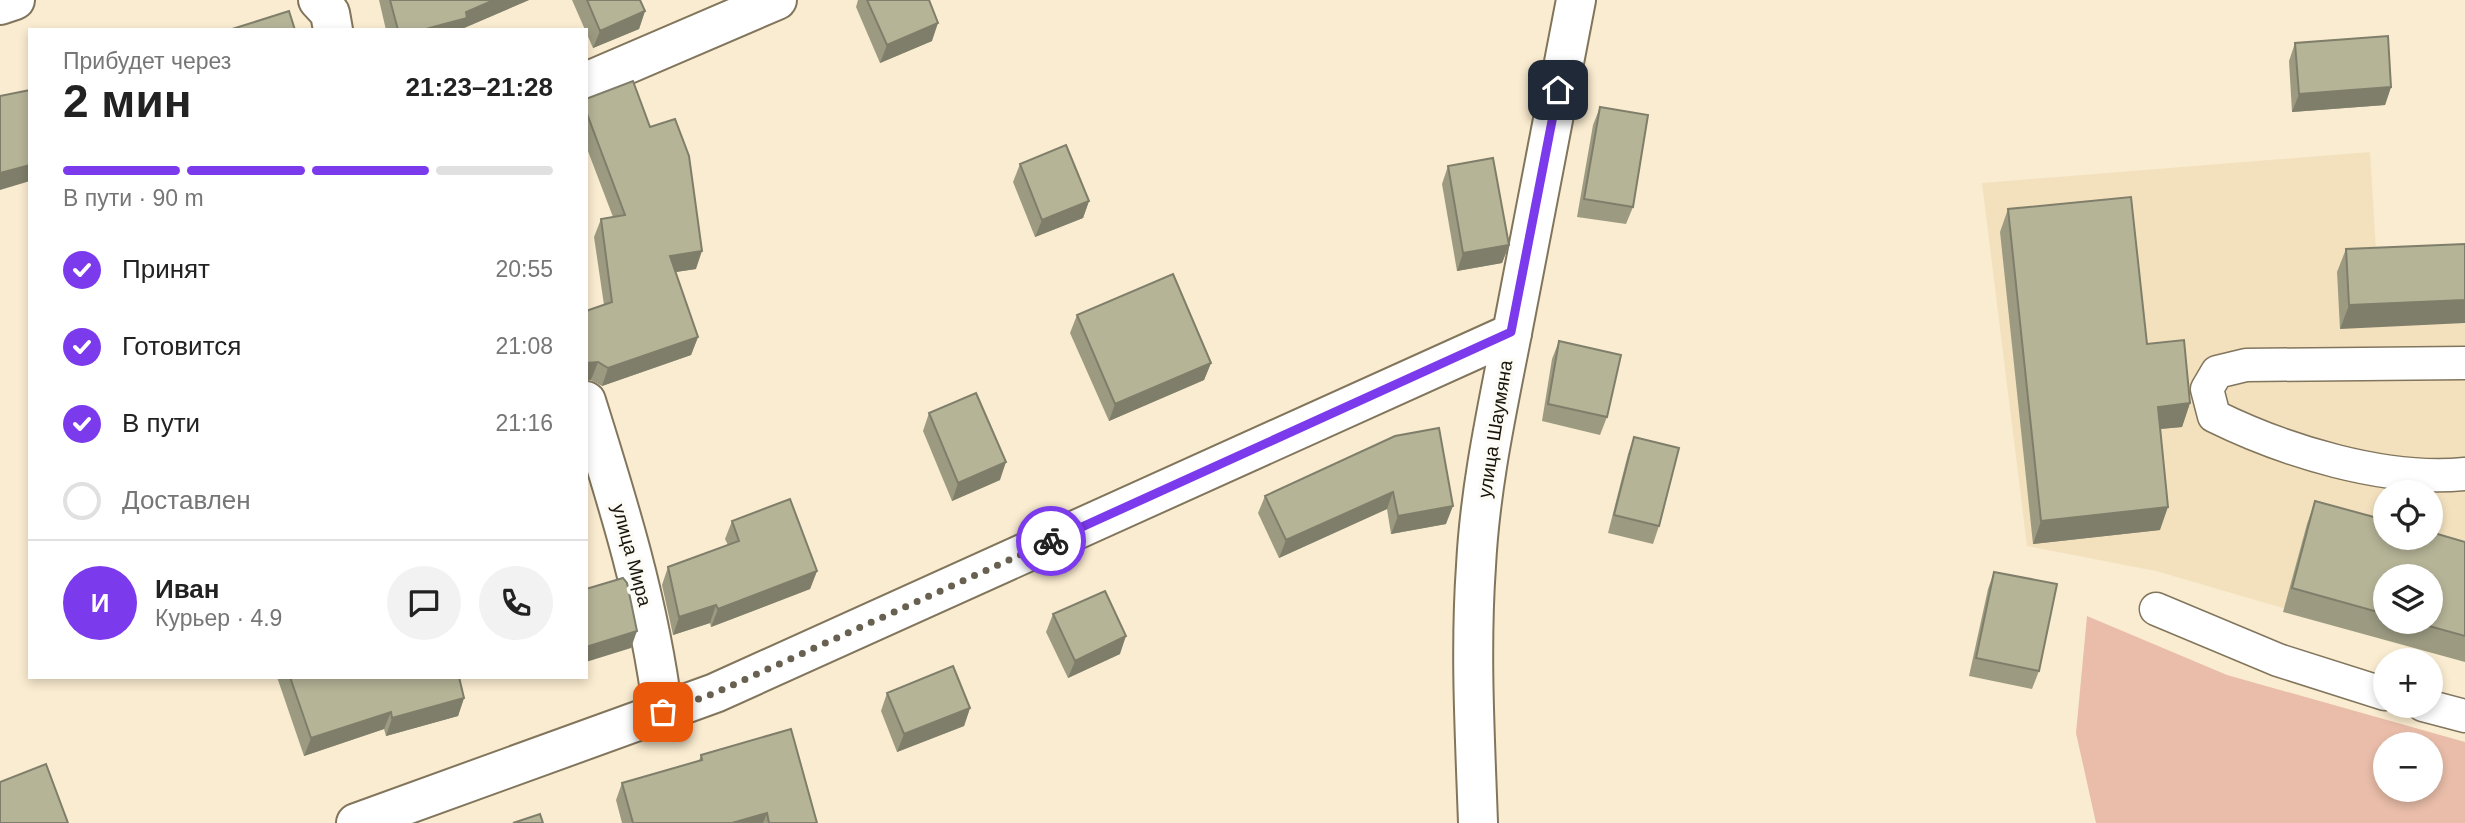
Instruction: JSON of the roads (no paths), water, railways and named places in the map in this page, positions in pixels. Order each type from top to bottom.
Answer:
[{"type":"street","points":[[0,5],[15,0]]},
{"type":"street","points":[[318,0],[330,13],[333,28]]},
{"type":"street","points":[[588,81],[777,0]]},
{"type":"street","name":"улица Шаумяна","points":[[1478,823],[1472,663],[1476,564],[1487,464],[1576,0]]},
{"type":"street","points":[[356,823],[715,693],[1511,332]]},
{"type":"street","name":"улица Мира","points":[[588,408],[636,564],[654,640],[663,712]]},
{"type":"lane","points":[[2465,363],[2246,365],[2217,372],[2207,389],[2214,416],[2243,430],[2324,458],[2431,478],[2465,474]]},
{"type":"lane","points":[[2156,608],[2278,660],[2373,690]]},
{"type":"lane","points":[[2443,710],[2465,716]]}]
